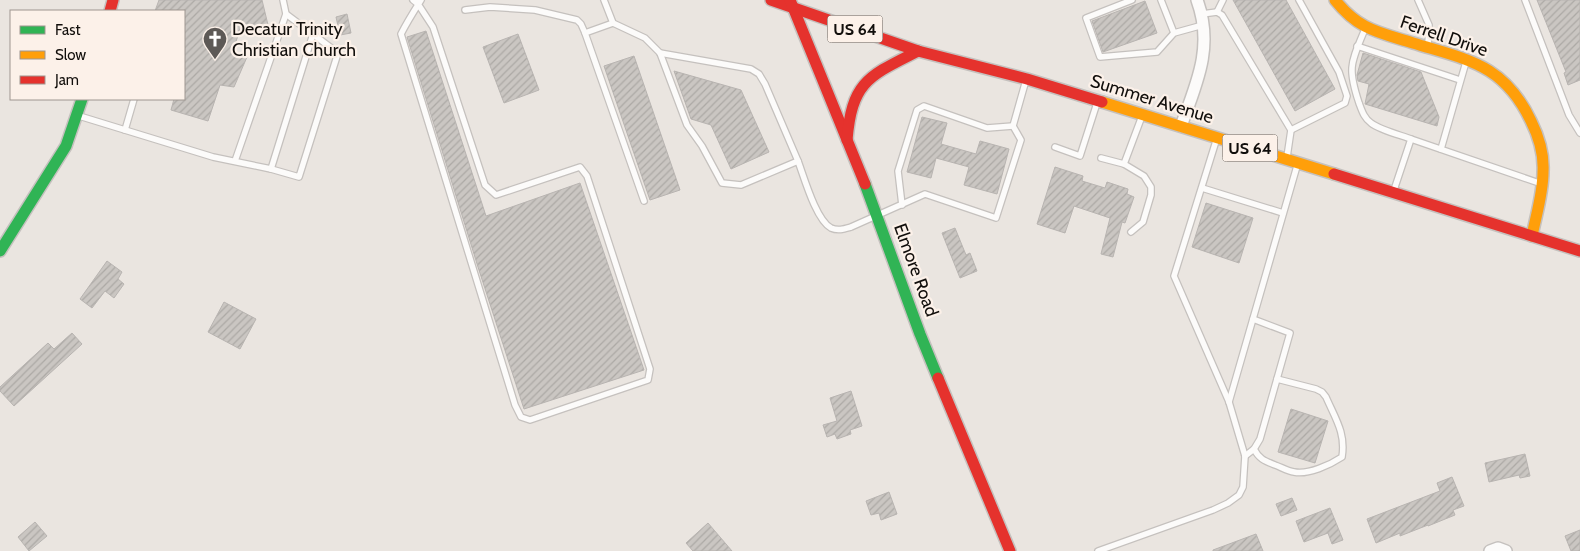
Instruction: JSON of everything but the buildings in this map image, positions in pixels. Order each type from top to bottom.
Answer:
[{"type":"street","name":"Summer Avenue","points":[[771,0],[792,3],[918,51],[1027,79],[1580,251]]},
{"type":"street","points":[[1181,126],[1201,72],[1203,46],[1202,19],[1197,0]]},
{"type":"street","name":"Ferrell Drive","points":[[1335,0],[1346,15],[1365,28],[1467,61],[1495,74],[1509,85],[1521,102],[1538,142],[1543,162],[1542,184],[1532,236]]},
{"type":"street","name":"Elmore Road","points":[[792,3],[878,216],[920,334],[1010,551]]},
{"type":"street","points":[[847,140],[851,105],[863,85],[880,70],[918,51]]},
{"type":"street","points":[[0,251],[66,146],[82,100]]},
{"type":"street","points":[[1490,551],[1498,548],[1506,551]]},
{"type":"lane","points":[[235,161],[286,14],[283,0]]},
{"type":"lane","points":[[604,0],[613,23],[644,38],[660,53],[687,125],[702,146],[722,183],[741,185],[798,161]]},
{"type":"lane","points":[[1132,0],[1086,18],[1100,57],[1157,52],[1174,33],[1217,12],[1223,0]]},
{"type":"lane","points":[[1161,0],[1174,33]]},
{"type":"lane","points":[[1291,130],[1345,103],[1347,96],[1339,72],[1299,0]]},
{"type":"lane","points":[[1418,0],[1428,25],[1428,48]]},
{"type":"lane","points":[[1525,0],[1569,115],[1580,133]]},
{"type":"lane","points":[[417,1],[433,27],[485,185],[496,195],[580,167],[587,176],[650,369],[648,380],[530,420],[521,417],[515,405],[401,34],[417,1]]},
{"type":"lane","points":[[465,10],[490,8],[535,10],[577,20],[581,24],[644,201]]},
{"type":"lane","points":[[1217,12],[1222,15],[1291,130],[1292,161],[1283,213],[1228,402]]},
{"type":"lane","points":[[76,115],[213,157],[299,177],[338,53],[286,14]]},
{"type":"lane","points":[[585,33],[613,23]]},
{"type":"lane","points":[[1365,28],[1350,71],[1364,116],[1371,124],[1542,184]]},
{"type":"lane","points":[[271,169],[313,34]]},
{"type":"lane","points":[[1358,46],[1460,80]]},
{"type":"lane","points":[[660,53],[751,69],[759,74],[766,84],[821,218],[830,228],[838,230],[878,216],[925,194],[996,218],[1021,140],[1012,126]]},
{"type":"lane","points":[[1441,149],[1467,61]]},
{"type":"lane","points":[[1012,126],[1027,79]]},
{"type":"lane","points":[[125,130],[134,100]]},
{"type":"lane","points":[[1055,147],[1080,156],[1098,101]]},
{"type":"lane","points":[[902,205],[898,171],[917,110],[924,106],[987,128],[1012,126]]},
{"type":"lane","points":[[1124,164],[1142,114]]},
{"type":"lane","points":[[1098,551],[1213,510],[1239,495],[1243,488],[1245,456],[1228,402],[1174,276],[1217,138]]},
{"type":"lane","points":[[1393,192],[1411,139]]},
{"type":"lane","points":[[1100,158],[1124,164],[1144,176],[1151,187],[1151,195],[1143,222],[1130,232]]},
{"type":"lane","points":[[1202,188],[1283,213]]},
{"type":"lane","points":[[1245,456],[1254,449],[1260,440],[1290,333],[1253,319]]},
{"type":"lane","points":[[1254,449],[1262,460],[1294,472],[1313,470],[1342,457],[1343,436],[1322,392],[1276,379]]},
{"type":"traffic: fast","points":[[0,251],[66,146],[82,100]]},
{"type":"traffic: fast","points":[[865,184],[938,378]]},
{"type":"traffic: slow","points":[[1335,0],[1352,18],[1370,29],[1467,60],[1482,67],[1509,87],[1531,121],[1542,153],[1543,180],[1532,236]]},
{"type":"traffic: slow","points":[[1102,102],[1334,174]]},
{"type":"traffic: jam","points":[[110,10],[113,0]]},
{"type":"traffic: jam","points":[[771,0],[918,51],[1027,79],[1102,102]]},
{"type":"traffic: jam","points":[[790,0],[865,184]]},
{"type":"traffic: jam","points":[[847,140],[853,105],[866,83],[887,67],[918,51]]},
{"type":"traffic: jam","points":[[1334,174],[1580,251]]},
{"type":"traffic: jam","points":[[938,378],[1010,551]]},
{"type":"place","name":"Decatur Trinity Christian Church","points":[[215,60]]}]
